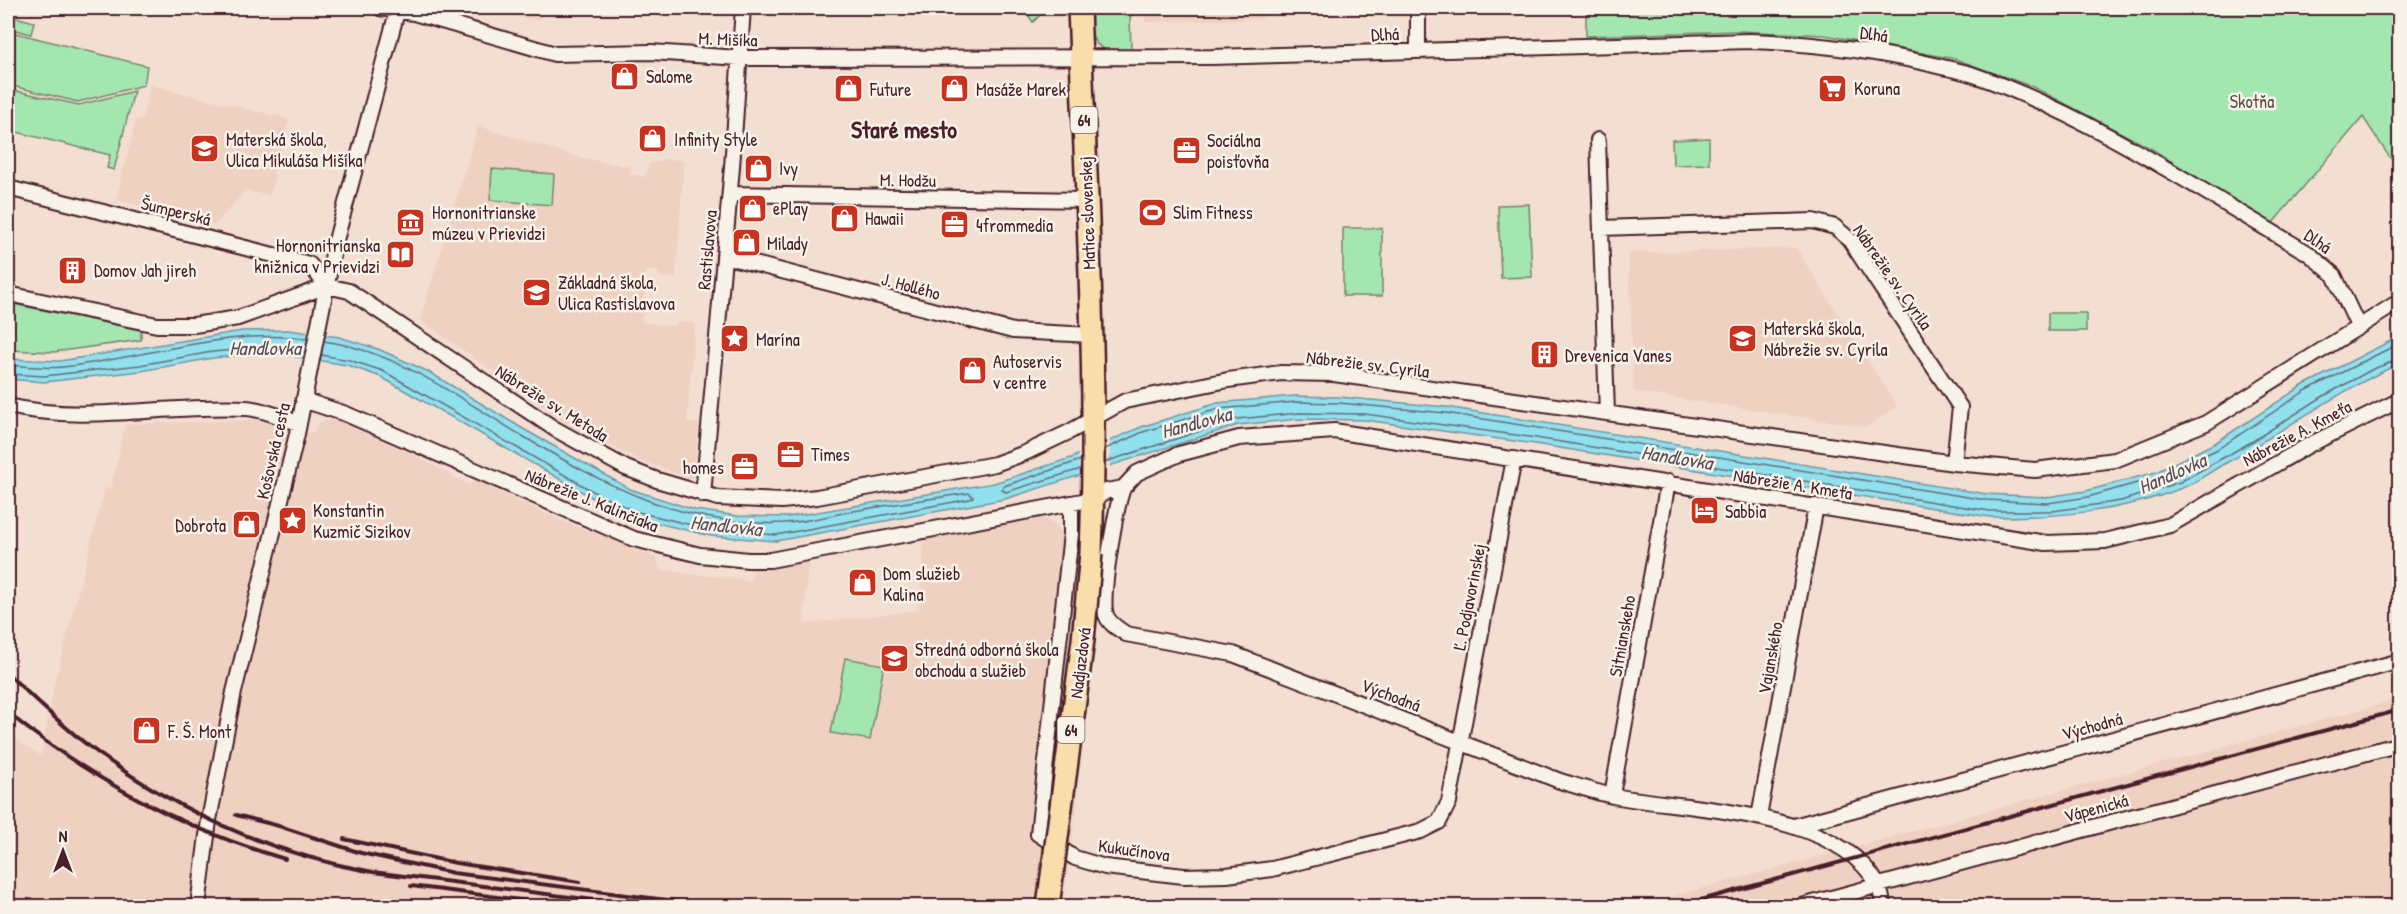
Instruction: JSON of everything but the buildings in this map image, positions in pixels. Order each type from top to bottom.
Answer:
[{"type":"main road","name":"Matice slovenskej","points":[[1079,8],[1094,418]]},
{"type":"main road","name":"Nadjazdová","points":[[1048,906],[1098,543],[1094,489],[1094,418]]},
{"type":"street","name":"M. Mišíka","points":[[380,8],[414,13],[555,54],[651,52],[739,58],[1081,56]]},
{"type":"street","name":"Rastislavova","points":[[703,495],[730,194],[743,8]]},
{"type":"street","points":[[1418,8],[1418,51]]},
{"type":"street","name":"Košovská cesta","points":[[198,906],[209,820],[234,692],[299,423],[335,244],[398,9]]},
{"type":"street","name":"Dlhá","points":[[1081,56],[1212,57],[1749,41],[1823,45],[1885,54],[1972,75],[2038,100],[2078,119],[2308,253],[2334,275],[2358,326]]},
{"type":"street","points":[[1599,140],[1607,413]]},
{"type":"street","name":"Šumperská","points":[[8,188],[309,264],[327,286]]},
{"type":"street","name":"M. Hodžu","points":[[730,194],[1087,200]]},
{"type":"street","name":"Nábrežie sv. Cyrila","points":[[1601,228],[1813,221],[1835,226],[1849,239],[1960,407],[1954,463]]},
{"type":"street","name":"J. Hollého","points":[[724,256],[1013,331],[1092,335]]},
{"type":"street","points":[[8,294],[157,325],[194,325],[238,318],[327,286]]},
{"type":"street","name":"Nábrežie sv. Metoda","points":[[327,286],[349,291],[555,429],[626,468],[703,495],[754,501],[782,501],[995,464],[1042,446],[1094,418]]},
{"type":"street","name":"Nábrežie sv. Cyrila","points":[[1094,418],[1125,400],[1228,380],[1281,373],[1334,374],[1954,463],[2035,470],[2115,460],[2206,423],[2400,301]]},
{"type":"street","name":"Nábrežie J. Kalinčiaka","points":[[303,400],[346,414],[616,533],[677,551],[722,558],[755,560],[789,557],[1071,503],[1094,489]]},
{"type":"street","name":"Nábrežie A. Kmeťa","points":[[1094,489],[1107,491],[1124,488],[1137,473],[1179,454],[1239,438],[1334,431],[2046,543],[2105,541],[2170,525],[2309,445],[2400,400]]},
{"type":"street","points":[[8,406],[63,413],[126,414],[248,408],[299,423]]},
{"type":"street","name":"Ľ. Podjavorinskej","points":[[1460,741],[1514,459]]},
{"type":"street","name":"Sitnianskeho","points":[[1612,795],[1668,482]]},
{"type":"street","name":"Východná","points":[[1124,488],[1098,543],[1106,614],[1113,626],[1126,634],[1233,654],[1560,781],[1612,795],[1759,817],[1794,826],[1835,843],[1857,858],[1879,885]]},
{"type":"street","name":"Kukučínova","points":[[1071,503],[1071,534],[1038,834],[1075,858],[1105,867],[1173,874],[1227,875],[1272,869],[1421,831],[1439,822],[1449,802],[1460,741]]},
{"type":"street","name":"Vajanského","points":[[1759,817],[1816,506]]},
{"type":"street","name":"Východná","points":[[1794,826],[2400,661]]},
{"type":"street","name":"Vápenická","points":[[1802,906],[2400,744]]},
{"type":"street","points":[[1879,885],[1884,906]]},
{"type":"shaded area","points":[[471,8],[541,8],[540,21]]},
{"type":"shaded area","points":[[1144,8],[1265,8],[1266,19],[1145,22]]},
{"type":"shaded area","name":"Materská škola, Ulica Mikuláša Mišíka","points":[[150,85],[289,119],[277,168],[274,168],[273,174],[275,175],[270,196],[246,190],[215,225],[116,200],[136,119],[142,120]]},
{"type":"shaded area","name":"Základná škola, Ulica Rastislavova","points":[[478,126],[578,157],[631,167],[630,174],[645,177],[649,164],[666,159],[684,160],[676,278],[659,277],[658,271],[646,271],[643,305],[647,306],[647,313],[643,313],[642,322],[675,326],[677,322],[695,323],[687,422],[699,423],[694,476],[691,478],[639,460],[565,422],[420,320]]},
{"type":"shaded area","name":"Materská škola, Nábrežie sv. Cyrila","points":[[1796,248],[1897,406],[1868,427],[1634,392],[1628,253]]},
{"type":"shaded area","points":[[335,419],[420,458],[469,485],[475,480],[560,520],[656,558],[660,570],[751,581],[753,569],[808,563],[804,624],[919,610],[924,540],[1022,519],[1043,518],[1054,523],[1061,532],[1062,547],[1034,782],[1079,790],[1063,906],[8,906],[8,734],[41,756],[54,685],[105,488],[111,489],[125,424],[255,420],[312,433],[320,422]]},
{"type":"shaded area","points":[[2399,699],[2399,906],[1637,906]]},
{"type":"green space","points":[[1023,8],[1047,8],[1033,22]]},
{"type":"green space","points":[[1093,8],[1137,8],[1130,17],[1131,50],[1106,50],[1096,43],[1091,32]]},
{"type":"green space","name":"Skotňa","points":[[1586,8],[2399,8],[2399,156],[2390,158],[2363,117],[2271,225],[2152,149],[2033,87],[1955,59],[1825,35],[1738,31],[1586,36]]},
{"type":"green space","points":[[8,15],[34,22],[31,34],[8,28]]},
{"type":"green space","points":[[8,31],[147,66],[144,85],[78,102],[8,85]]},
{"type":"green space","points":[[8,89],[79,105],[134,91],[114,170],[107,168],[110,155],[8,130]]},
{"type":"green space","points":[[1709,138],[1709,164],[1673,165],[1672,140]]},
{"type":"green space","points":[[492,169],[554,174],[552,205],[490,200]]},
{"type":"green space","points":[[1529,204],[1532,277],[1501,278],[1498,205]]},
{"type":"green space","points":[[1343,228],[1382,228],[1382,296],[1343,296]]},
{"type":"green space","points":[[8,303],[141,330],[141,340],[54,352],[8,350]]},
{"type":"green space","points":[[2048,313],[2086,313],[2086,331],[2048,331]]},
{"type":"green space","points":[[845,658],[884,665],[870,740],[831,733]]},
{"type":"water","name":"Handlovka","points":[[289,330],[339,337],[378,349],[429,372],[525,430],[630,489],[695,510],[738,516],[787,517],[994,483],[1071,458],[1141,427],[1217,403],[1295,396],[1339,397],[1446,407],[1987,494],[2047,497],[2086,491],[2156,472],[2215,443],[2302,386],[2400,336],[2399,364],[2333,399],[2193,483],[2135,503],[2087,512],[1990,517],[1535,444],[1365,420],[1300,419],[1238,425],[1005,499],[776,541],[711,536],[636,518],[600,502],[381,377],[347,365],[273,353],[213,358],[141,371],[44,382],[8,379],[8,359],[60,361],[242,331]]},
{"type":"pier","points":[[1110,437],[1110,470],[1080,479],[1078,451]]},
{"type":"railway","points":[[8,674],[71,732],[126,772],[192,811],[262,842],[298,854],[373,872],[641,906]]},
{"type":"railway","points":[[1679,906],[2400,710]]},
{"type":"railway","points":[[8,713],[71,759],[139,800],[210,833],[285,859]]},
{"type":"railway","points":[[236,815],[279,826],[361,853],[453,873],[714,906]]},
{"type":"railway","points":[[344,839],[456,863],[580,882]]},
{"type":"railway","points":[[411,886],[567,906]]},
{"type":"place","name":"Salome","points":[[625,76]]},
{"type":"place","name":"Koruna","points":[[1833,88]]},
{"type":"place","name":"Future","points":[[849,89]]},
{"type":"place","name":"Masáže Marek","points":[[955,89]]},
{"type":"place","name":"Infinity Style","points":[[653,139]]},
{"type":"place","name":"Materská škola, Ulica Mikuláša Mišíka","points":[[205,149]]},
{"type":"place","name":"Sociálna poisťovňa","points":[[1186,150]]},
{"type":"place","name":"Ivy","points":[[758,168]]},
{"type":"place","name":"ePlay","points":[[752,208]]},
{"type":"place","name":"Slim Fitness","points":[[1152,212]]},
{"type":"place","name":"Hawaii","points":[[844,218]]},
{"type":"place","name":"Hornonitrianske múzeu v Prievidzi","points":[[411,222]]},
{"type":"place","name":"4frommedia","points":[[955,225]]},
{"type":"place","name":"Milady","points":[[746,243]]},
{"type":"place","name":"Hornonitrianska knižnica v Prievidzi","points":[[401,255]]},
{"type":"place","name":"Domov Jah jireh","points":[[73,270]]},
{"type":"place","name":"Základná škola, Ulica Rastislavova","points":[[537,292]]},
{"type":"place","name":"Materská škola, Nábrežie sv. Cyrila","points":[[1743,338]]},
{"type":"place","name":"Marína","points":[[735,339]]},
{"type":"place","name":"Drevenica Vanes","points":[[1544,355]]},
{"type":"place","name":"Autoservis v centre","points":[[972,371]]},
{"type":"place","name":"Times","points":[[790,454]]},
{"type":"place","name":"homes","points":[[745,467]]},
{"type":"place","name":"Sabbia","points":[[1704,511]]},
{"type":"place","name":"Konstantin Kuzmič Sizikov","points":[[292,520]]},
{"type":"place","name":"Dobrota","points":[[247,525]]},
{"type":"place","name":"Dom služieb Kalina","points":[[862,583]]},
{"type":"place","name":"Stredná odborná škola obchodu a služieb","points":[[894,659]]},
{"type":"place","name":"F. Š. Mont","points":[[147,731]]},
{"type":"district","name":"Staré mesto","points":[[904,129]]}]
